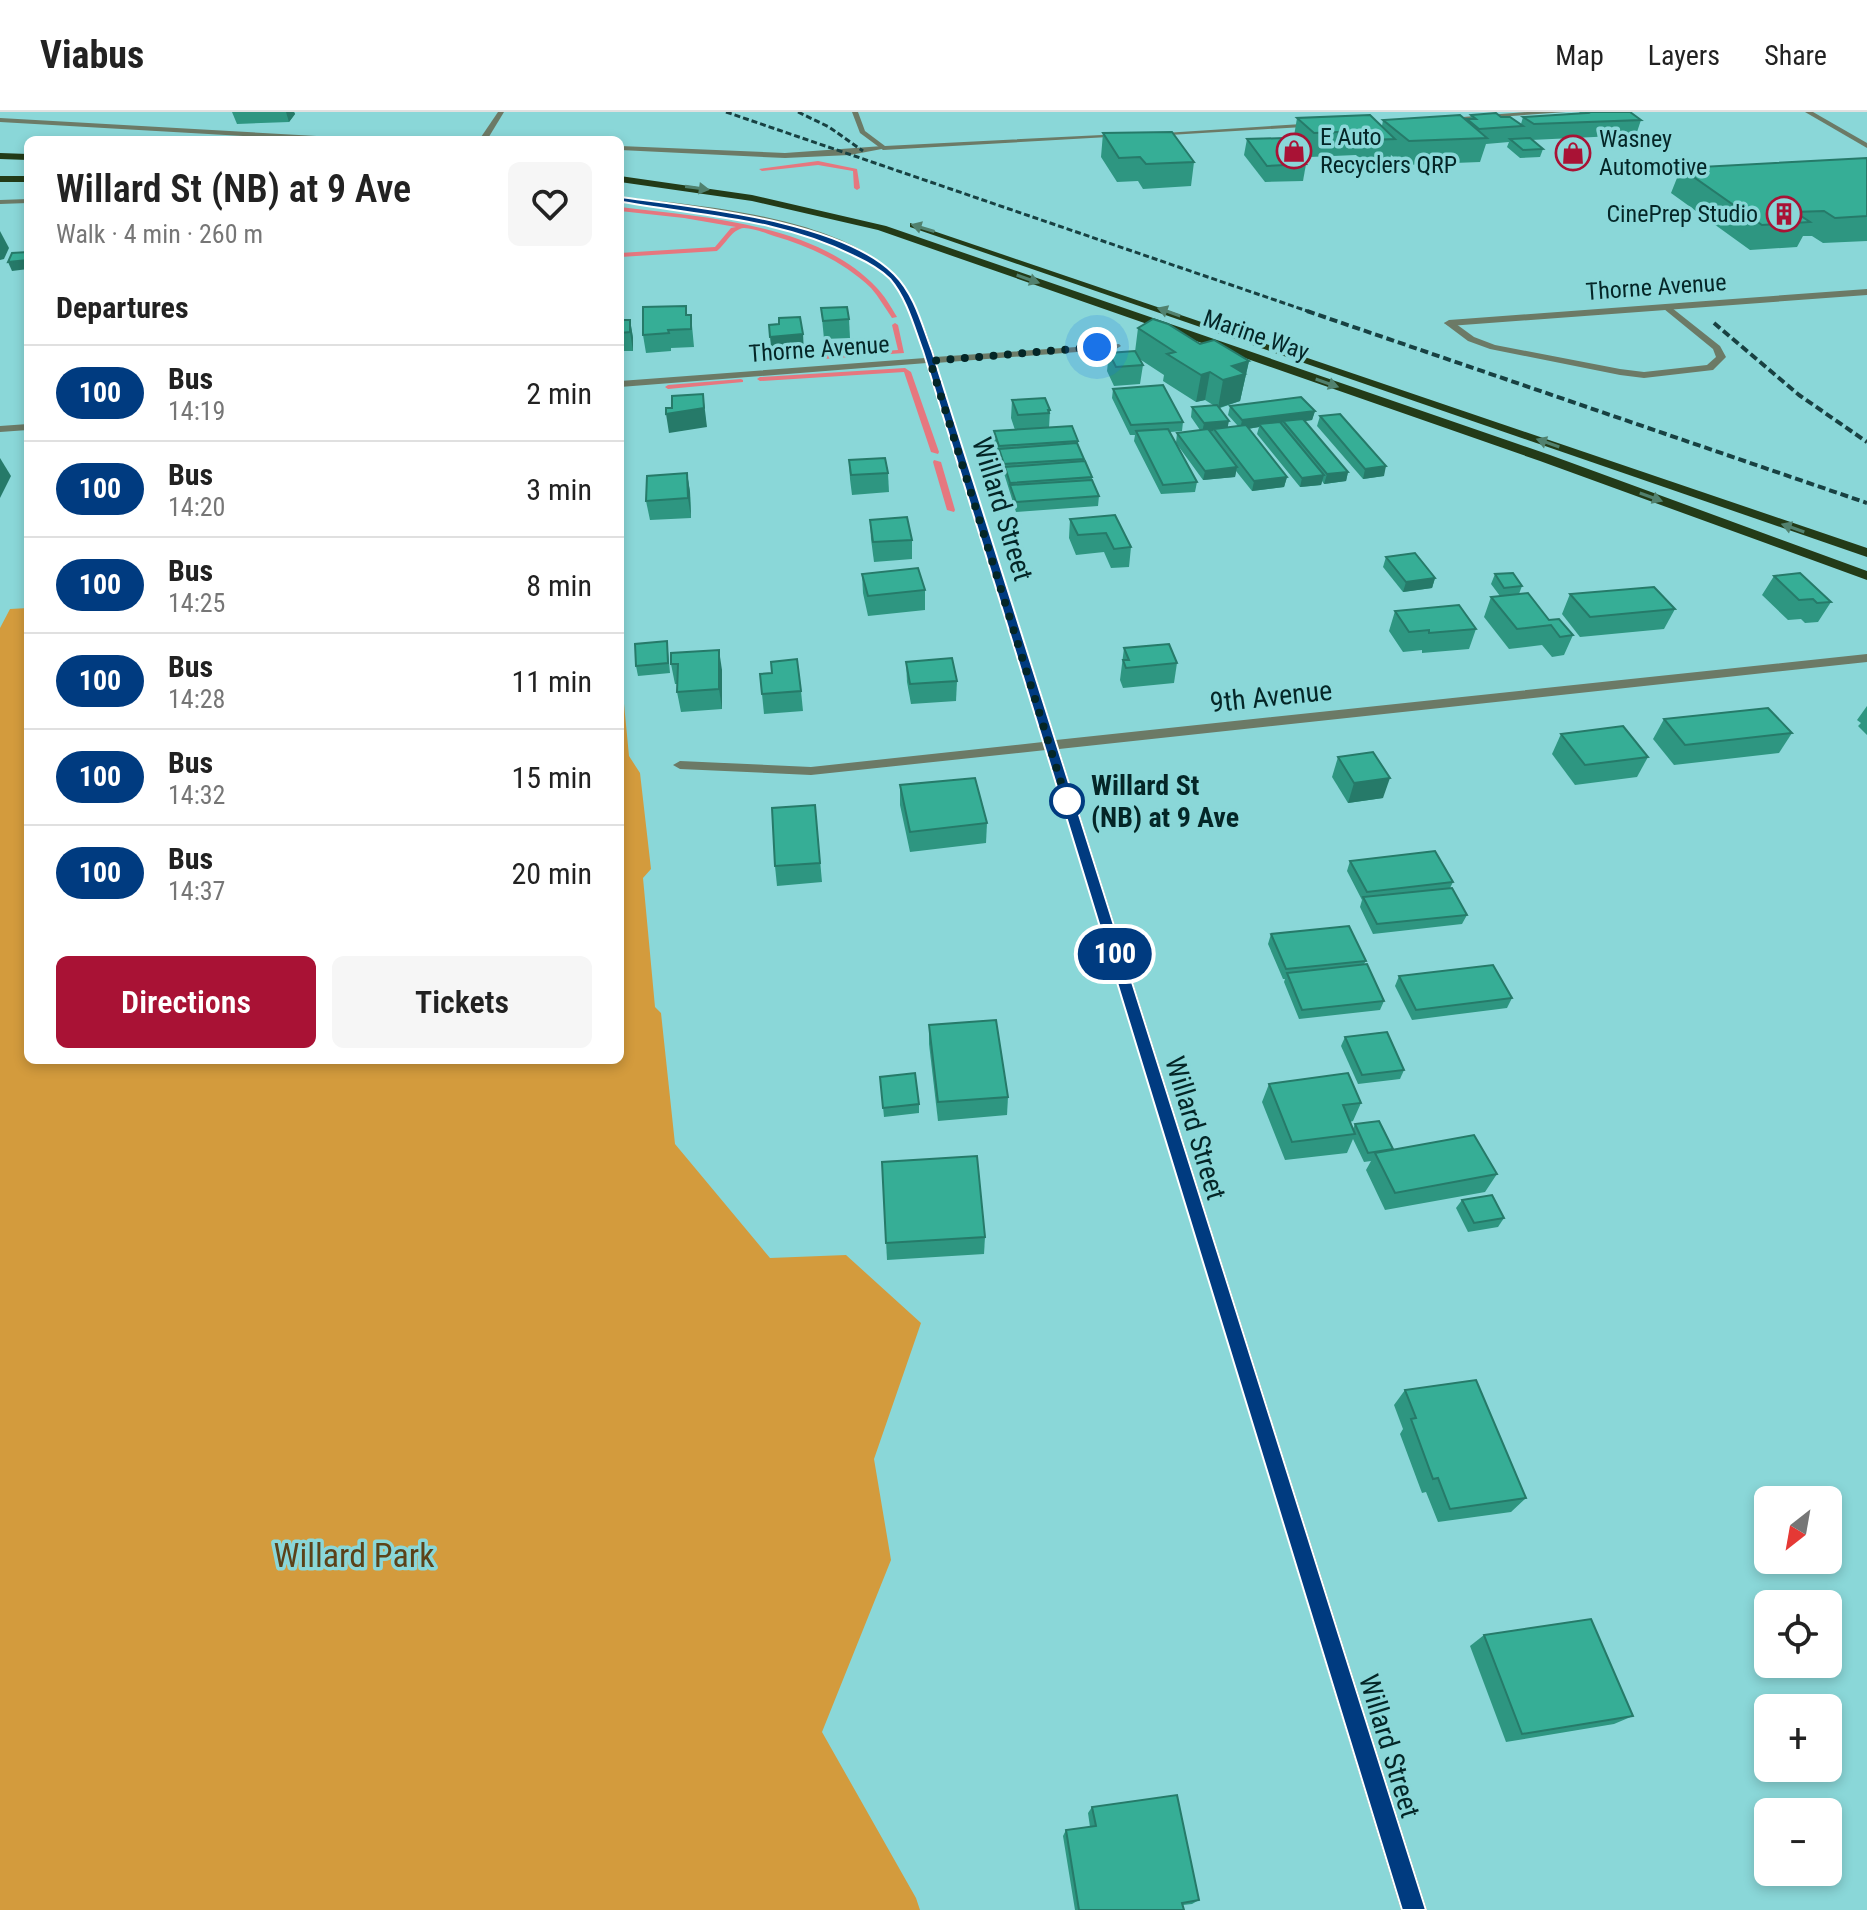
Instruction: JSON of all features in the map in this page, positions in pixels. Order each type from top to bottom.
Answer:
[{"type":"main road","points":[[0,156],[24,157]]},
{"type":"main road","points":[[624,166],[699,175]]},
{"type":"main road","points":[[0,179],[24,178]]},
{"type":"main road","name":"Marine Way","points":[[624,179],[729,192],[787,203],[882,228],[1545,458],[1867,576]]},
{"type":"main road","name":"Marine Way","points":[[817,198],[951,237],[1867,553]]},
{"type":"street","points":[[486,136],[501,112]]},
{"type":"street","points":[[855,112],[862,132],[883,148]]},
{"type":"street","points":[[1438,119],[1563,112]]},
{"type":"street","points":[[1808,112],[1867,146]]},
{"type":"street","points":[[1503,116],[1517,126]]},
{"type":"street","points":[[0,120],[282,136]]},
{"type":"street","points":[[624,148],[784,156],[1327,125]]},
{"type":"street","name":"Willard Street","points":[[624,200],[758,219],[804,231],[854,250],[892,277],[910,303],[1414,1910]]},
{"type":"street","points":[[0,202],[24,201]]},
{"type":"street","name":"Thorne Avenue","points":[[1667,307],[1717,348],[1721,357],[1718,363],[1710,368],[1644,375],[1620,372],[1493,347],[1471,339],[1449,323],[1867,292]]},
{"type":"street","name":"Thorne Avenue","points":[[624,384],[1116,346]]},
{"type":"street","points":[[0,429],[24,427]]},
{"type":"street","name":"9th Avenue","points":[[680,765],[811,771],[1867,658]]},
{"type":"green space","name":"Willard Park","points":[[24,608],[24,1064],[624,1064],[624,704],[629,756],[640,773],[651,869],[643,878],[655,1007],[661,1013],[675,1144],[770,1258],[846,1255],[921,1323],[874,1459],[891,1560],[822,1732],[920,1910],[0,1910],[0,628],[10,609]]},
{"type":"building","points":[[1630,112],[1641,120],[1534,124],[1523,117],[1587,113]]},
{"type":"building","points":[[1496,113],[1501,117],[1510,117],[1523,126],[1479,129],[1467,119],[1476,119],[1471,115]]},
{"type":"building","points":[[1370,115],[1395,139],[1370,140],[1362,131],[1314,133],[1297,118]]},
{"type":"building","points":[[1460,115],[1487,138],[1409,141],[1383,120]]},
{"type":"building","points":[[1172,132],[1194,162],[1146,164],[1140,157],[1119,158],[1103,133]]},
{"type":"building","points":[[1284,138],[1306,164],[1267,166],[1247,139]]},
{"type":"building","points":[[1530,138],[1543,149],[1523,150],[1510,139]]},
{"type":"building","points":[[1867,158],[1867,216],[1835,218],[1824,211],[1795,212],[1810,222],[1762,225],[1681,168]]},
{"type":"building","points":[[24,252],[24,260],[8,262],[12,253]]},
{"type":"building","points":[[686,306],[686,315],[691,315],[691,329],[643,335],[643,307]]},
{"type":"building","points":[[847,307],[849,319],[823,321],[821,308]]},
{"type":"building","points":[[800,317],[803,334],[770,337],[769,325],[779,324],[779,318]]},
{"type":"building","points":[[1153,319],[1168,324],[1200,344],[1214,340],[1249,361],[1232,366],[1245,374],[1223,380],[1210,372],[1201,375],[1167,354],[1175,352],[1138,328]]},
{"type":"building","points":[[624,320],[630,320],[630,332],[624,333]]},
{"type":"building","points":[[1135,351],[1143,365],[1116,367],[1109,353]]},
{"type":"building","points":[[1163,385],[1183,422],[1131,425],[1113,389]]},
{"type":"building","points":[[703,394],[704,408],[666,414],[666,408],[672,408],[672,396]]},
{"type":"building","points":[[1301,397],[1315,411],[1242,420],[1230,406]]},
{"type":"building","points":[[1045,398],[1049,413],[1018,415],[1012,400]]},
{"type":"building","points":[[1217,405],[1229,421],[1204,423],[1192,407]]},
{"type":"building","points":[[1340,414],[1386,466],[1365,469],[1320,416]]},
{"type":"building","points":[[1303,419],[1348,472],[1327,474],[1283,421]]},
{"type":"building","points":[[1280,422],[1324,475],[1302,478],[1259,424]]},
{"type":"building","points":[[1246,425],[1287,477],[1254,481],[1214,429]]},
{"type":"building","points":[[1072,426],[1078,441],[999,446],[994,431]]},
{"type":"building","points":[[1168,429],[1197,482],[1163,485],[1136,431]]},
{"type":"building","points":[[1208,429],[1237,467],[1205,471],[1177,433]]},
{"type":"building","points":[[1077,443],[1084,459],[1004,464],[999,449]]},
{"type":"building","points":[[885,458],[888,473],[851,475],[849,460]]},
{"type":"building","points":[[1085,461],[1092,477],[1010,483],[1005,467]]},
{"type":"building","points":[[687,473],[688,498],[646,501],[647,476]]},
{"type":"building","points":[[1092,480],[1099,496],[1016,502],[1010,485]]},
{"type":"building","points":[[1115,515],[1131,547],[1114,549],[1106,533],[1078,535],[1070,519]]},
{"type":"building","points":[[907,517],[912,540],[873,542],[870,520]]},
{"type":"building","points":[[1415,553],[1435,578],[1406,582],[1386,557]]},
{"type":"building","points":[[918,568],[925,590],[868,596],[862,574]]},
{"type":"building","points":[[1513,573],[1522,586],[1504,588],[1495,574]]},
{"type":"building","points":[[1800,573],[1831,602],[1799,600],[1774,576]]},
{"type":"building","points":[[1654,587],[1675,609],[1590,617],[1570,594]]},
{"type":"building","points":[[1528,593],[1549,620],[1559,619],[1573,635],[1560,637],[1551,625],[1517,629],[1491,597]]},
{"type":"building","points":[[1459,605],[1476,629],[1409,632],[1395,611]]},
{"type":"building","points":[[667,641],[668,663],[636,666],[635,644]]},
{"type":"building","points":[[1169,644],[1177,663],[1126,668],[1123,660],[1129,660],[1124,648]]},
{"type":"building","points":[[719,650],[719,689],[677,692],[678,664],[671,664],[671,653]]},
{"type":"building","points":[[952,658],[957,681],[910,684],[906,662]]},
{"type":"building","points":[[797,659],[801,691],[762,694],[760,674],[772,673],[771,662]]},
{"type":"building","points":[[1768,708],[1792,733],[1685,745],[1664,719]]},
{"type":"building","points":[[1623,726],[1648,757],[1585,765],[1561,734]]},
{"type":"building","points":[[1373,752],[1390,778],[1354,783],[1338,757]]},
{"type":"building","points":[[975,778],[987,823],[910,832],[900,785]]},
{"type":"building","points":[[815,805],[820,863],[775,866],[772,808]]},
{"type":"building","points":[[1435,851],[1453,882],[1367,892],[1350,861]]},
{"type":"building","points":[[1452,888],[1467,915],[1377,924],[1363,897]]},
{"type":"building","points":[[1349,926],[1366,961],[1286,969],[1271,934]]},
{"type":"building","points":[[1367,964],[1384,1001],[1302,1010],[1287,973]]},
{"type":"building","points":[[1493,965],[1512,998],[1416,1010],[1399,976]]},
{"type":"building","points":[[996,1020],[1008,1097],[938,1102],[929,1025]]},
{"type":"building","points":[[1387,1032],[1404,1070],[1362,1075],[1345,1037]]},
{"type":"building","points":[[915,1073],[919,1104],[883,1108],[880,1077]]},
{"type":"building","points":[[1348,1073],[1361,1103],[1343,1105],[1355,1134],[1292,1142],[1269,1084]]},
{"type":"building","points":[[1379,1121],[1393,1149],[1368,1153],[1355,1124]]},
{"type":"building","points":[[1474,1135],[1497,1174],[1395,1193],[1375,1153]]},
{"type":"building","points":[[977,1156],[985,1237],[886,1243],[882,1162]]},
{"type":"building","points":[[1492,1195],[1504,1218],[1474,1223],[1462,1200]]},
{"type":"building","points":[[1476,1380],[1526,1498],[1450,1509],[1438,1478],[1433,1479],[1411,1419],[1416,1418],[1405,1390]]},
{"type":"building","points":[[1591,1619],[1633,1716],[1522,1734],[1484,1635]]},
{"type":"building","points":[[1177,1795],[1199,1900],[1182,1903],[1184,1910],[1079,1910],[1066,1830],[1096,1826],[1092,1807]]},
{"type":"waterway","points":[[762,169],[818,163],[855,170],[857,188]]},
{"type":"waterway","points":[[624,210],[719,222],[789,238],[849,267],[873,287],[894,317]]},
{"type":"waterway","points":[[624,255],[717,249],[733,229],[741,228]]},
{"type":"waterway","points":[[824,357],[902,352],[895,325]]},
{"type":"waterway","points":[[760,379],[905,370],[935,452]]},
{"type":"waterway","points":[[668,387],[741,381]]},
{"type":"waterway","points":[[937,462],[951,510]]},
{"type":"railway","points":[[726,112],[1313,313]]},
{"type":"railway","points":[[798,112],[829,127],[863,151]]},
{"type":"railway","points":[[1307,311],[1867,503]]},
{"type":"railway","points":[[1714,323],[1799,395],[1867,442]]},
{"type":"bus line","name":"100","points":[[624,200],[742,216],[829,240],[875,263],[892,277],[910,303],[928,351],[1414,1910]]},
{"type":"place","name":"E Auto Recyclers QRP","points":[[1294,151]]},
{"type":"place","name":"Wasney Automotive","points":[[1573,153]]},
{"type":"place","name":"CinePrep Studio","points":[[1784,214]]},
{"type":"place","name":"Willard St (NB) at 9 Ave","points":[[1067,801]]},
{"type":"route","points":[[1067,801],[1068,805],[930,361],[1097,347]]}]
